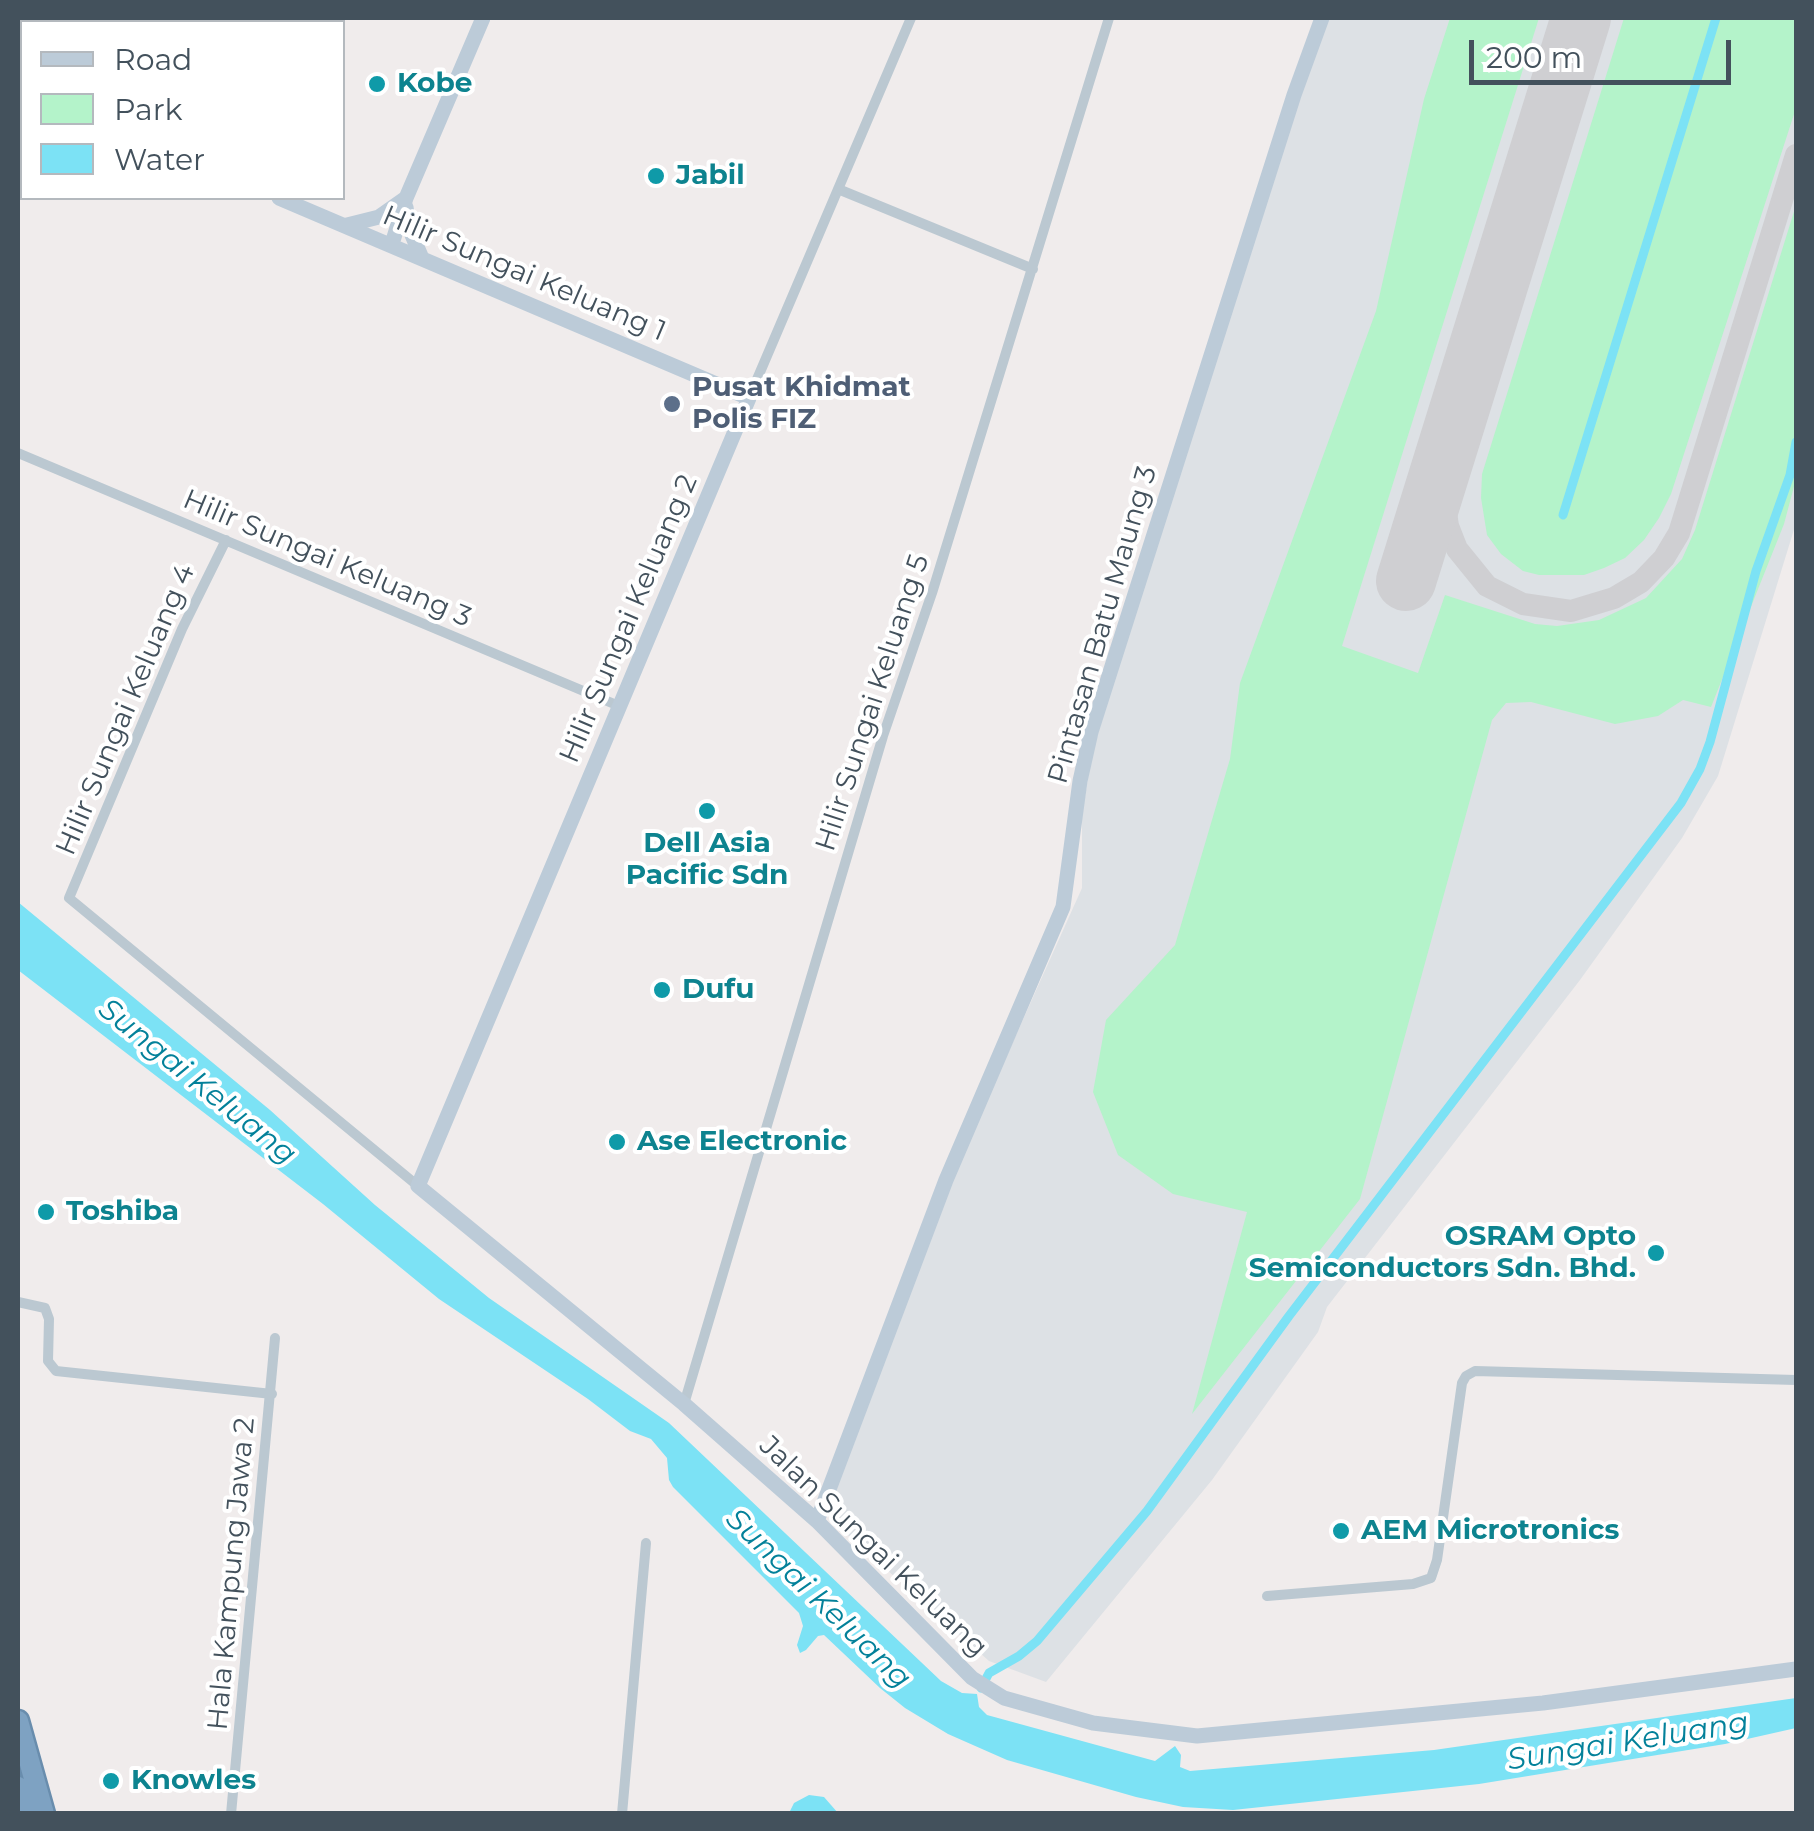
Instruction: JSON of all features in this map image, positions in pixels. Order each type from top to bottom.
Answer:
[{"type":"highway","points":[[18,1720],[40,1814]]},
{"type":"highway","points":[[18,1745],[40,1814]]},
{"type":"highway","points":[[18,1787],[25,1814]]},
{"type":"street","points":[[386,241],[483,18]]},
{"type":"street","name":"Hilir Sungai Keluang 2","points":[[418,1186],[911,18]]},
{"type":"street","name":"Hilir Sungai Keluang 5","points":[[684,1404],[878,754],[932,593],[1109,18]]},
{"type":"street","name":"Pintasan Batu Maung 3","points":[[817,1521],[946,1180],[1064,907],[1080,782],[1092,732],[1322,18]]},
{"type":"street","points":[[838,189],[1033,269]]},
{"type":"street","points":[[347,225],[379,217],[406,198]]},
{"type":"street","points":[[406,198],[410,228],[421,256]]},
{"type":"street","name":"Hilir Sungai Keluang 1","points":[[285,200],[749,398]]},
{"type":"street","name":"Hilir Sungai Keluang 3","points":[[18,453],[619,706]]},
{"type":"street","name":"Hilir Sungai Keluang 4","points":[[226,540],[182,629],[69,898],[418,1186]]},
{"type":"street","name":"Jalan Sungai Keluang","points":[[418,1186],[684,1404],[817,1521],[972,1678],[1004,1698],[1094,1722],[1197,1736],[1543,1702],[1796,1669]]},
{"type":"street","points":[[18,1302],[45,1308],[48,1362],[56,1371],[272,1394]]},
{"type":"street","name":"Hala Kampung Jawa 2","points":[[231,1814],[276,1338]]},
{"type":"street","points":[[1267,1596],[1413,1584],[1431,1578],[1437,1560],[1462,1384],[1466,1376],[1475,1372],[1796,1380]]},
{"type":"street","points":[[622,1814],[646,1543]]},
{"type":"shaded area","points":[[1328,18],[1796,18],[1796,523],[1718,776],[1682,838],[1580,980],[1327,1307],[1318,1332],[1212,1480],[1046,1682],[989,1661],[830,1519],[839,1476],[951,1180],[1082,888],[1082,817],[1090,764],[1111,683],[1299,94]]},
{"type":"green space","points":[[1450,18],[1539,18],[1342,646],[1418,673],[1445,595],[1535,624],[1557,626],[1599,620],[1646,598],[1682,559],[1695,530],[1796,205],[1796,479],[1784,524],[1711,707],[1683,700],[1658,716],[1615,724],[1531,702],[1506,703],[1492,720],[1360,1199],[1192,1414],[1247,1212],[1173,1194],[1118,1155],[1093,1092],[1106,1020],[1175,945],[1230,759],[1240,683],[1376,311],[1424,99]]},
{"type":"green space","points":[[1624,18],[1796,18],[1796,108],[1671,494],[1659,518],[1625,558],[1604,568],[1584,575],[1539,575],[1523,571],[1501,554],[1487,535],[1482,474]]},
{"type":"water","name":"Sungai Keluang","points":[[18,902],[489,1298],[669,1423],[941,1681],[962,1693],[977,1694],[979,1707],[987,1715],[1155,1761],[1175,1746],[1181,1755],[1180,1767],[1190,1771],[1434,1750],[1796,1698],[1796,1728],[1725,1744],[1479,1784],[1233,1810],[1183,1807],[1136,1797],[1007,1760],[948,1734],[905,1708],[824,1635],[800,1653],[797,1645],[803,1626],[799,1613],[673,1487],[667,1458],[651,1439],[630,1431],[439,1299],[323,1204],[18,970]]},
{"type":"water","points":[[809,1795],[824,1797],[838,1813],[789,1813],[794,1803]]},
{"type":"waterway","points":[[1563,515],[1716,18]]},
{"type":"waterway","points":[[981,1688],[989,1673],[1037,1641],[1147,1511],[1289,1316],[1681,803],[1710,742],[1756,571],[1790,475],[1796,442]]},
{"type":"taxiway","points":[[1447,448],[1444,500],[1448,526],[1457,549],[1487,586],[1523,604],[1571,611],[1614,598],[1641,582],[1664,558],[1679,533],[1796,155]]},
{"type":"runway","points":[[1406,581],[1581,18]]},
{"type":"place","name":"Kobe","points":[[377,84]]},
{"type":"place","name":"Jabil","points":[[656,176]]},
{"type":"place","name":"Pusat Khidmat Polis FIZ","points":[[672,404]]},
{"type":"place","name":"Dell Asia Pacific Sdn","points":[[707,811]]},
{"type":"place","name":"Dufu","points":[[662,990]]},
{"type":"place","name":"Ase Electronic","points":[[617,1142]]},
{"type":"place","name":"Toshiba","points":[[46,1212]]},
{"type":"place","name":"OSRAM Opto Semiconductors Sdn. Bhd.","points":[[1656,1253]]},
{"type":"place","name":"AEM Microtronics","points":[[1341,1531]]},
{"type":"place","name":"Knowles","points":[[111,1781]]}]
